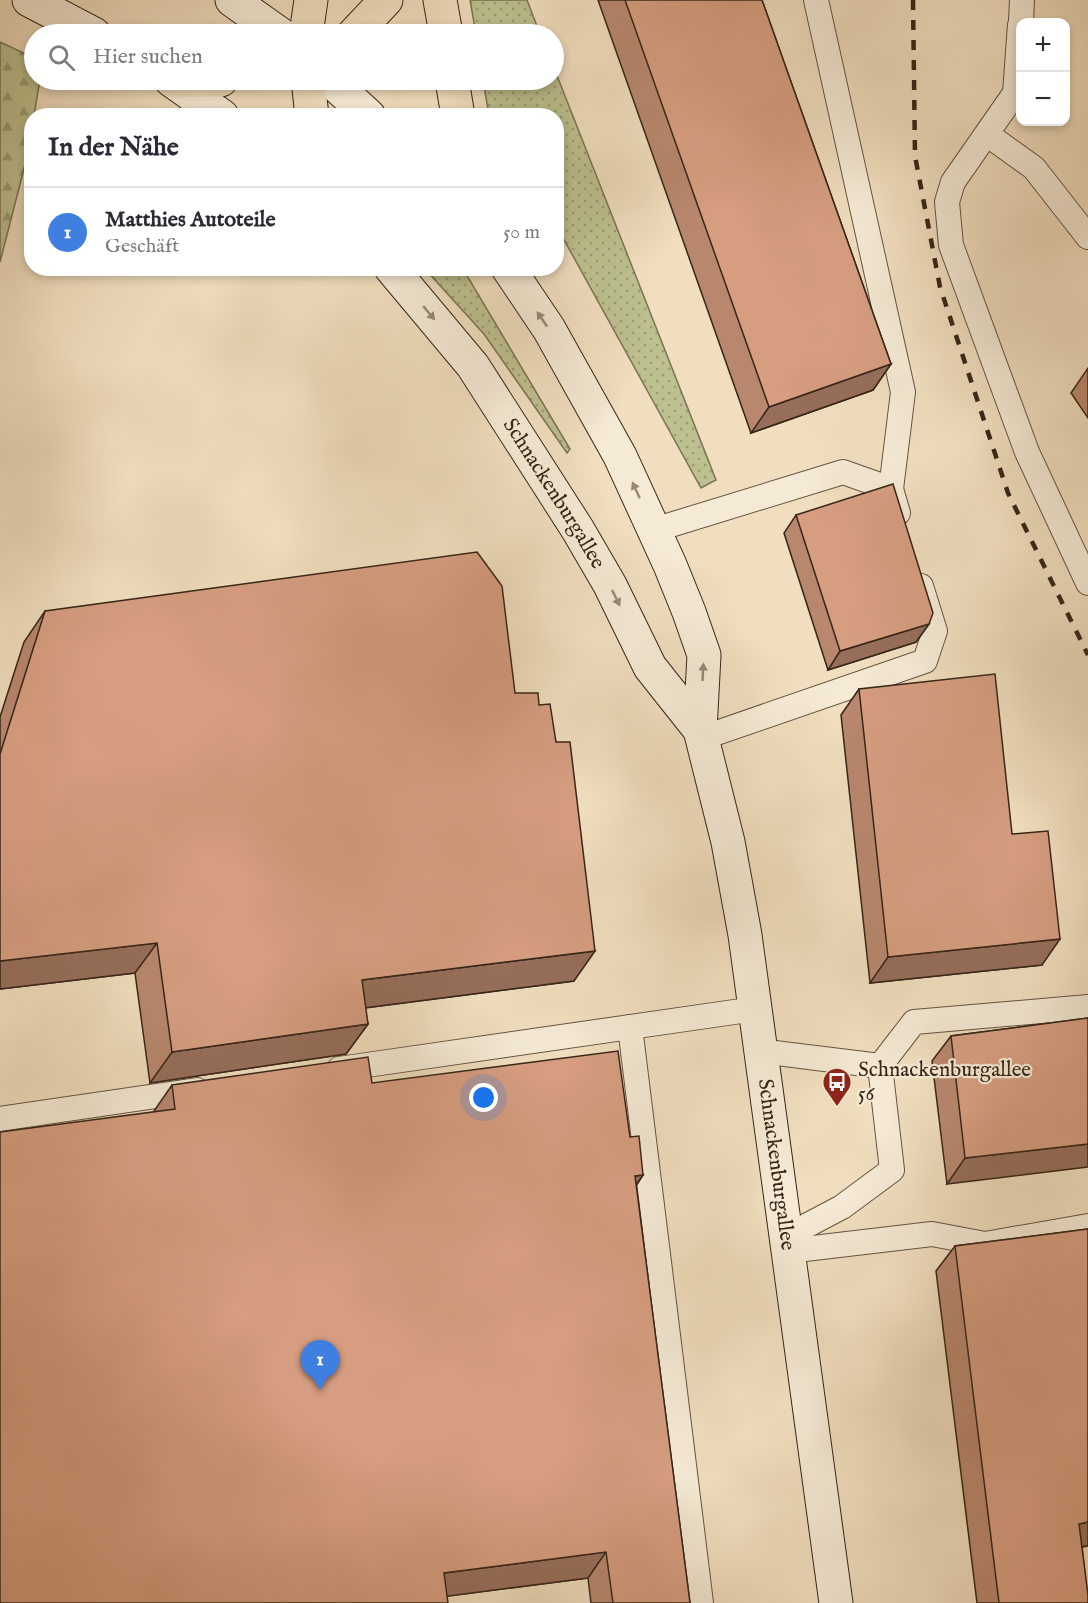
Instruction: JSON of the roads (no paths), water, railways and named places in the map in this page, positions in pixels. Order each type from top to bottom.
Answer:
[{"type":"highway","points":[[307,24],[311,0]]},
{"type":"highway","points":[[363,24],[386,0]]},
{"type":"highway","points":[[440,0],[444,24]]},
{"type":"highway","points":[[309,90],[311,108]]},
{"type":"highway","points":[[454,90],[457,108]]},
{"type":"main road","points":[[29,0],[75,24]]},
{"type":"main road","points":[[232,0],[266,24]]},
{"type":"main road","points":[[187,90],[211,108]]},
{"type":"main road","points":[[341,90],[360,108]]},
{"type":"main road","name":"Schnackenburgallee","points":[[398,276],[473,366],[578,530],[610,585],[650,667],[701,734]]},
{"type":"main road","name":"Schnackenburgallee","points":[[513,276],[554,339],[620,456],[654,530],[704,655],[701,734],[728,842],[755,1009],[836,1603]]},
{"type":"lane","points":[[816,0],[903,392],[891,489],[904,533]]},
{"type":"lane","points":[[1021,18],[1022,0]]},
{"type":"lane","points":[[1017,72],[1015,93],[988,135],[953,182],[947,202],[951,245],[1028,452],[1088,583]]},
{"type":"lane","points":[[988,135],[1034,168],[1088,237]]},
{"type":"lane","points":[[654,530],[843,472],[891,489]]},
{"type":"lane","points":[[701,734],[925,661],[935,631],[915,566]]},
{"type":"lane","points":[[787,1244],[892,1170],[880,1066],[914,1022],[1088,1007]]},
{"type":"lane","points":[[315,1073],[755,1009]]},
{"type":"lane","points":[[630,1027],[700,1603]]},
{"type":"lane","points":[[760,1051],[880,1066]]},
{"type":"lane","points":[[0,1119],[222,1086]]},
{"type":"lane","points":[[787,1244],[932,1234],[985,1244],[1088,1226]]},
{"type":"railway","points":[[913,0],[915,156],[940,287],[1008,493],[1088,655]]},
{"type":"place","name":"Schnackenburgallee 56","points":[[837,1108]]},
{"type":"place","name":"Matthies Autoteile","points":[[320,1390]]}]
